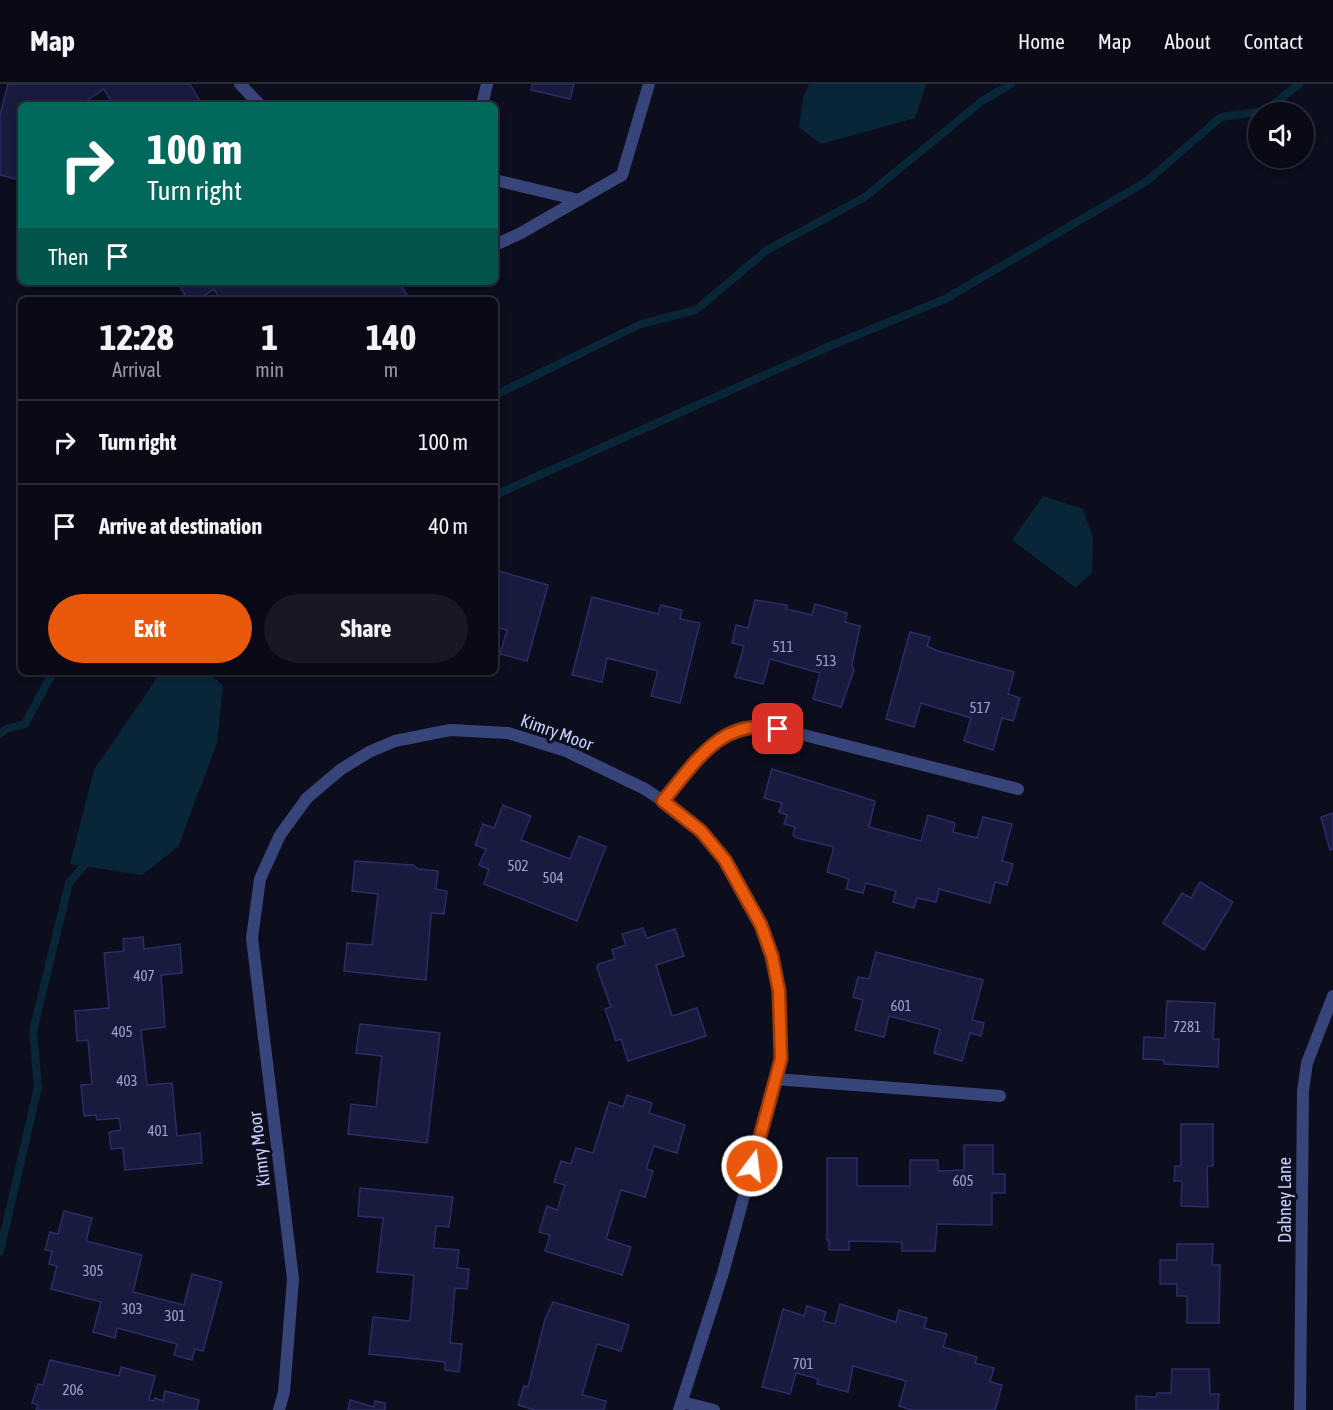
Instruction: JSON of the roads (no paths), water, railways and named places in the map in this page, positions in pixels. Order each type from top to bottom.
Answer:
[{"type":"street","points":[[240,84],[257,102]]},
{"type":"street","points":[[483,102],[488,84]]},
{"type":"street","points":[[498,243],[622,175],[649,84]]},
{"type":"street","points":[[498,181],[579,200]]},
{"type":"street","points":[[663,801],[701,756],[725,735],[744,727],[764,726],[1018,789]]},
{"type":"street","name":"Kimry Moor","points":[[279,1410],[284,1392],[293,1279],[252,938],[260,879],[280,835],[307,798],[340,770],[369,752],[395,741],[450,730],[508,733],[566,750],[645,789],[663,801],[701,831],[725,860],[761,925],[772,956],[779,991],[781,1059],[723,1273],[681,1406]]},
{"type":"street","name":"Dabney Lane","points":[[1300,1410],[1303,1092],[1307,1063],[1327,1006],[1333,996]]},
{"type":"street","points":[[775,1079],[1000,1096]]},
{"type":"street","points":[[681,1406],[714,1410]]},
{"type":"water","points":[[809,84],[926,84],[915,118],[821,144],[799,127],[803,98]]},
{"type":"water","points":[[1043,496],[1083,509],[1093,538],[1092,572],[1076,588],[1012,540]]},
{"type":"water","points":[[159,675],[212,675],[223,686],[217,743],[178,847],[142,875],[70,864],[94,770]]},
{"type":"waterway","points":[[498,394],[641,324],[696,310],[767,250],[865,197],[982,101],[1011,84]]},
{"type":"waterway","points":[[498,494],[830,346],[945,299],[1147,181],[1221,117],[1265,111],[1299,84]]},
{"type":"waterway","points":[[0,734],[6,729],[25,724],[51,675]]},
{"type":"waterway","points":[[0,1251],[38,1087],[33,1031],[69,883],[91,857]]}]
